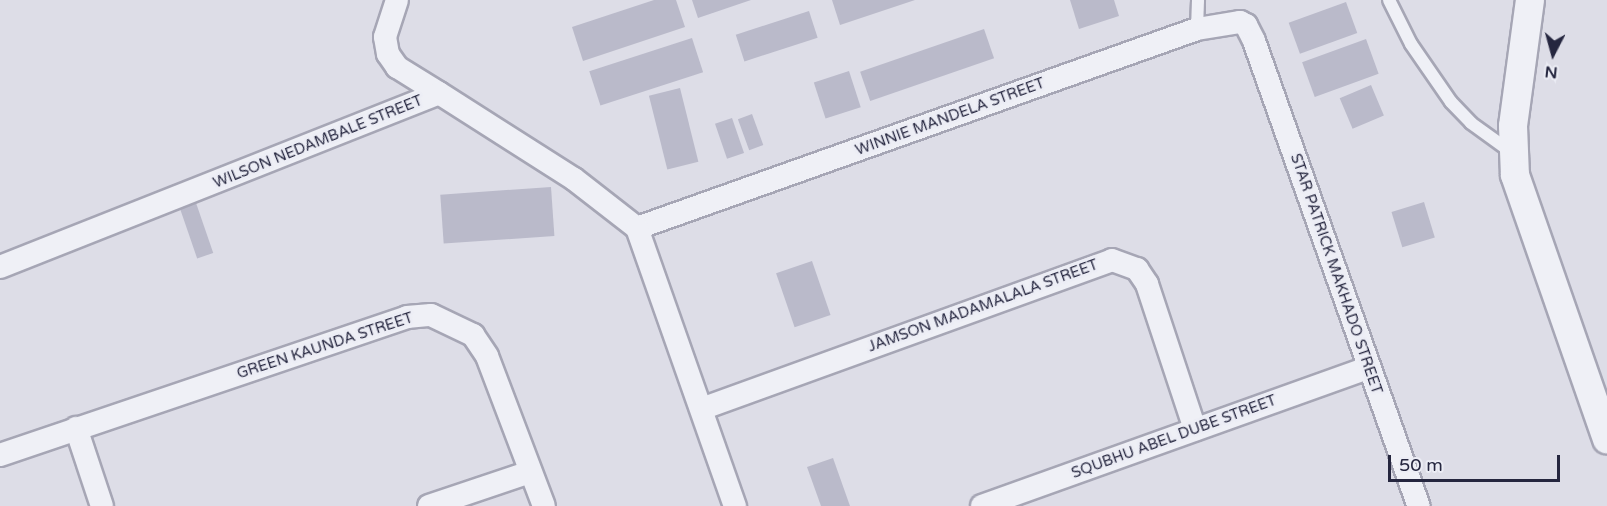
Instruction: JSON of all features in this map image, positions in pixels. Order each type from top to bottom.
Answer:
[{"type":"street","points":[[397,0],[385,38],[387,54],[397,67],[439,93]]},
{"type":"street","points":[[1530,0],[1513,126],[1515,175],[1536,243],[1607,438]]},
{"type":"street","name":"WINNIE MANDELA STREET","points":[[637,228],[1197,29],[1240,22],[1254,41]]},
{"type":"street","name":"STAR PATRICK MAKHADO STREET","points":[[1254,41],[1368,368],[1419,506]]},
{"type":"street","name":"WILSON NEDAMBALE STREET","points":[[0,267],[439,93],[574,179],[637,228]]},
{"type":"street","points":[[637,228],[704,408],[735,506]]},
{"type":"street","name":"JAMSON MADAMALALA STREET","points":[[704,408],[1112,260],[1137,269],[1147,284],[1195,429]]},
{"type":"street","name":"GREEN KAUNDA STREET","points":[[0,455],[407,317],[431,315],[454,323],[473,335],[487,356],[544,506]]},
{"type":"street","name":"SQUBHU ABEL DUBE STREET","points":[[982,506],[1368,368]]},
{"type":"street","points":[[76,428],[102,506]]},
{"type":"street","points":[[429,506],[530,472]]},
{"type":"lane","points":[[1197,29],[1198,0]]},
{"type":"lane","points":[[1389,0],[1411,44],[1451,102],[1471,123],[1515,155]]},
{"type":"building","points":[[654,0],[676,0],[685,27],[583,61],[572,27]]},
{"type":"building","points":[[692,0],[751,0],[698,18]]},
{"type":"building","points":[[832,0],[915,0],[840,25]]},
{"type":"building","points":[[1070,0],[1114,0],[1119,16],[1079,29]]},
{"type":"building","points":[[1346,2],[1357,33],[1300,54],[1289,23]]},
{"type":"building","points":[[809,11],[818,38],[744,61],[736,35]]},
{"type":"building","points":[[984,29],[994,58],[870,101],[860,72]]},
{"type":"building","points":[[692,38],[703,72],[600,106],[589,71]]},
{"type":"building","points":[[1366,39],[1379,74],[1315,97],[1302,62]]},
{"type":"building","points":[[849,71],[861,107],[826,119],[814,82]]},
{"type":"building","points":[[1371,85],[1384,115],[1353,129],[1340,98]]},
{"type":"building","points":[[680,88],[698,162],[667,169],[649,96]]},
{"type":"building","points":[[752,114],[763,145],[749,150],[738,119]]},
{"type":"building","points":[[732,118],[744,153],[727,159],[715,124]]},
{"type":"building","points":[[551,187],[554,236],[444,244],[440,195]]},
{"type":"building","points":[[195,200],[213,253],[197,258],[179,206]]},
{"type":"building","points":[[1424,202],[1435,237],[1402,247],[1391,212]]},
{"type":"building","points":[[812,261],[831,315],[795,327],[776,273]]},
{"type":"building","points":[[833,458],[850,506],[821,506],[807,467]]}]
